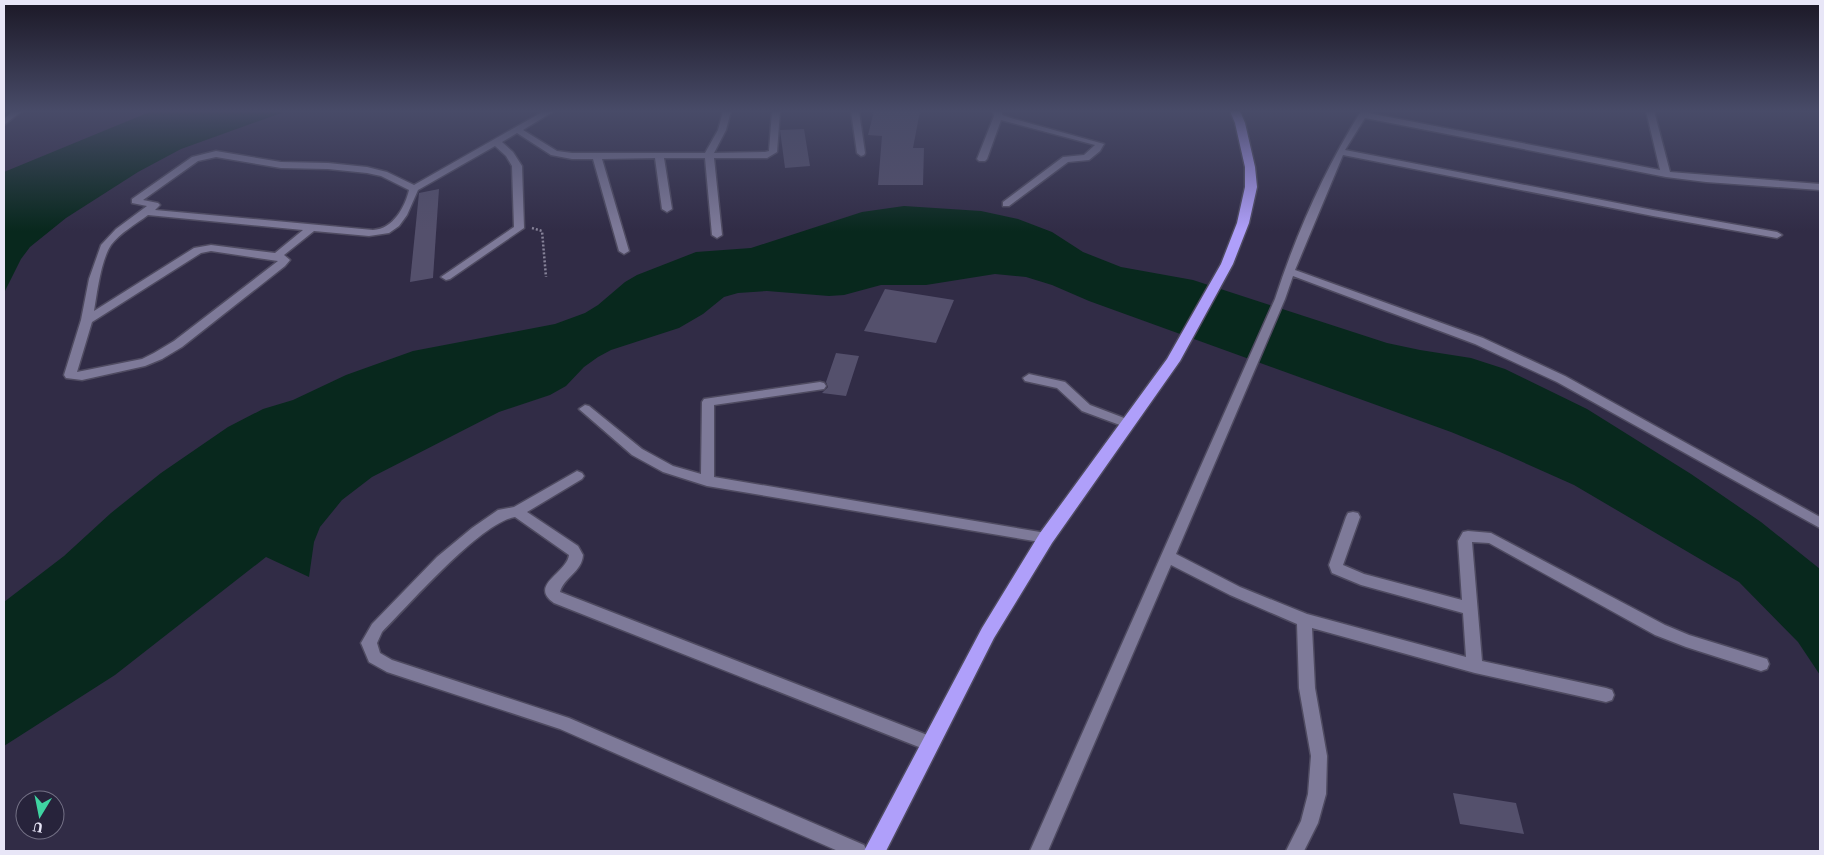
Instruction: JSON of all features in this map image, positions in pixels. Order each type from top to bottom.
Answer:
[{"type":"highway","points":[[876,851],[929,743],[988,633],[1046,538],[1173,361],[1227,264],[1243,222],[1251,187],[1250,167],[1246,151]]},
{"type":"street","points":[[414,189],[478,151]]},
{"type":"street","points":[[446,276],[519,228],[516,166],[506,151]]},
{"type":"street","points":[[551,151],[572,156],[596,157],[709,157],[772,154],[772,151]]},
{"type":"street","points":[[710,151],[717,235]]},
{"type":"street","points":[[982,158],[984,151]]},
{"type":"street","points":[[1006,204],[1066,159],[1086,158],[1093,151]]},
{"type":"street","points":[[1552,151],[1666,174],[1706,179],[1820,187]]},
{"type":"street","points":[[1660,151],[1666,174]]},
{"type":"street","points":[[1039,851],[1280,299],[1289,271],[1340,152],[1653,213],[1777,235]]},
{"type":"street","points":[[86,320],[190,254],[203,248],[277,256],[285,260],[178,344],[145,362],[82,376],[70,375],[86,320],[94,279],[106,245],[120,231],[155,205],[136,201],[136,199],[195,159],[208,154],[281,165],[328,166],[367,170],[384,174],[414,189]]},
{"type":"street","points":[[596,157],[624,251]]},
{"type":"street","points":[[659,157],[667,209]]},
{"type":"street","points":[[146,212],[369,233],[385,231],[390,228],[413,198],[414,189]]},
{"type":"street","points":[[277,256],[312,227]]},
{"type":"street","points":[[1289,271],[1479,341],[1561,379],[1820,523]]},
{"type":"street","points":[[1029,378],[1061,385],[1086,408],[1128,424]]},
{"type":"street","points":[[707,481],[708,402],[820,386]]},
{"type":"street","points":[[586,409],[637,452],[668,469],[707,481],[1046,538]]},
{"type":"street","points":[[577,476],[517,512],[503,514],[442,560],[377,628],[369,643],[374,657],[387,665],[563,723],[858,851]]},
{"type":"street","points":[[517,512],[573,550],[576,555],[575,564],[553,585],[552,594],[559,599],[929,743]]},
{"type":"street","points":[[1353,517],[1336,565],[1340,571],[1361,579],[1468,608]]},
{"type":"street","points":[[1475,666],[1468,608],[1465,542],[1468,536],[1474,535],[1491,538],[1660,630],[1686,641],[1761,664]]},
{"type":"street","points":[[1167,556],[1235,590],[1304,620],[1475,666],[1606,695]]},
{"type":"street","points":[[1295,851],[1309,823],[1317,794],[1319,756],[1307,688],[1304,620]]},
{"type":"path","points":[[519,228],[535,228],[542,231],[546,277]]},
{"type":"shaded area","points":[[55,151],[177,151],[138,172],[66,218],[30,247],[21,259],[4,293],[4,172]]},
{"type":"shaded area","points":[[904,206],[981,211],[1018,219],[1052,232],[1083,252],[1121,267],[1193,280],[1387,343],[1471,358],[1505,369],[1587,409],[1691,474],[1761,522],[1820,569],[1820,675],[1798,642],[1739,582],[1574,485],[1451,432],[1089,301],[1052,285],[1026,277],[995,274],[926,285],[881,285],[844,295],[829,296],[767,291],[738,293],[724,297],[703,314],[679,328],[611,350],[584,367],[566,386],[550,395],[499,412],[372,477],[342,500],[320,527],[314,542],[309,577],[266,557],[115,675],[4,746],[4,602],[64,556],[111,513],[161,473],[228,427],[263,409],[293,400],[346,375],[413,351],[555,324],[585,313],[637,275],[696,252],[751,248],[862,212]]},
{"type":"building","points":[[783,151],[808,151],[810,166],[785,168]]},
{"type":"building","points":[[881,151],[924,151],[923,185],[878,185]]},
{"type":"building","points":[[439,189],[433,278],[410,282],[419,193]]},
{"type":"building","points":[[885,289],[954,300],[936,343],[864,331]]},
{"type":"building","points":[[836,353],[859,356],[846,396],[822,393],[828,387],[826,382]]},
{"type":"building","points":[[1453,793],[1516,803],[1524,834],[1460,824]]}]
